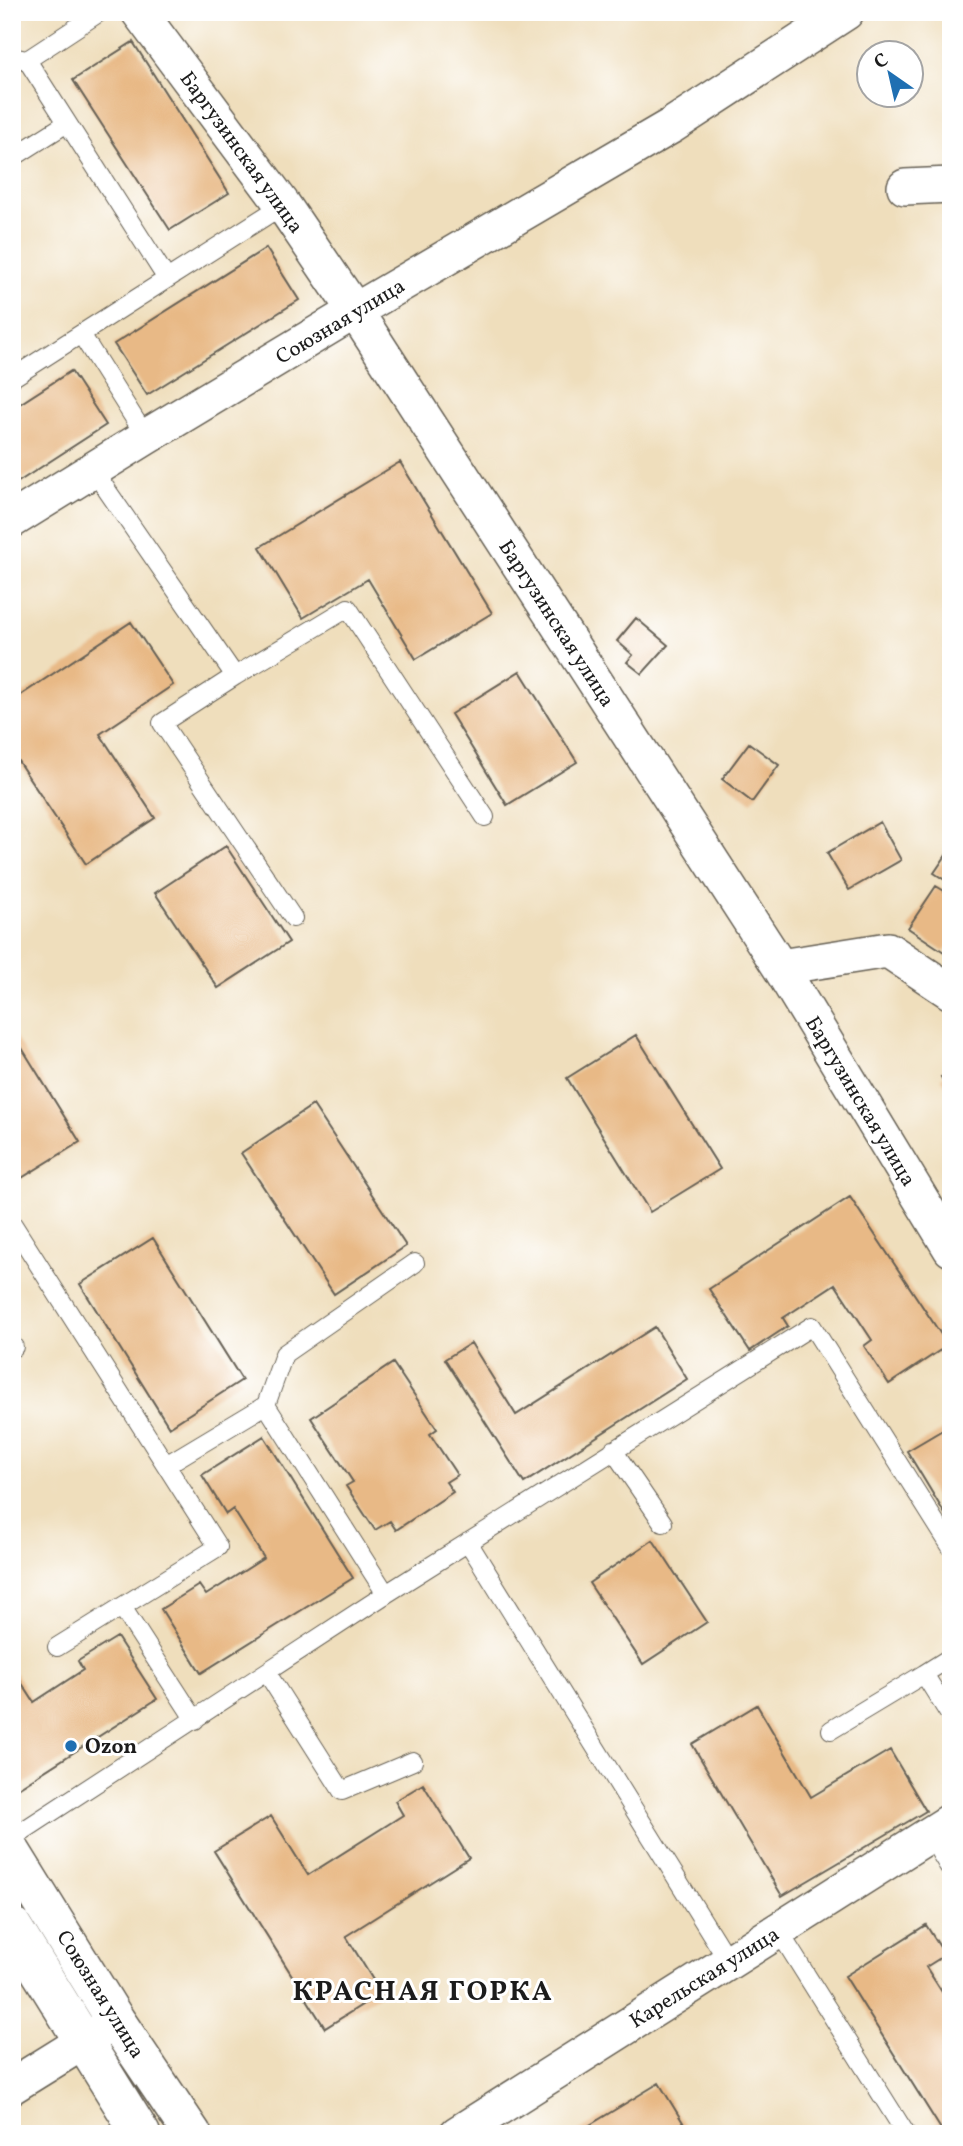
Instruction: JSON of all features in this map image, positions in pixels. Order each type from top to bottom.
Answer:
[{"type":"street","name":"Баргузинская улица","points":[[139,12],[283,205],[355,312],[780,967],[951,1249]]},
{"type":"street","name":"Союзная улица","points":[[12,520],[355,312],[671,126],[846,12]]},
{"type":"street","points":[[905,187],[951,186]]},
{"type":"street","points":[[780,967],[888,950],[951,992]]},
{"type":"street","name":"Карельская улица","points":[[457,2134],[940,1828]]},
{"type":"street","name":"Союзная улица","points":[[12,1853],[116,2021],[192,2134]]},
{"type":"street","name":"Союзная улица","points":[[12,1926],[141,2134]]},
{"type":"street","points":[[12,2086],[116,2021]]},
{"type":"lane","points":[[100,12],[20,58],[67,123],[167,279]]},
{"type":"lane","points":[[12,158],[67,123]]},
{"type":"lane","points":[[12,379],[283,205]]},
{"type":"lane","points":[[81,334],[146,437]]},
{"type":"lane","points":[[93,470],[235,676]]},
{"type":"lane","points":[[293,918],[162,723],[348,608],[485,817]]},
{"type":"lane","points":[[12,1223],[218,1547],[57,1647]]},
{"type":"lane","points":[[166,1465],[266,1405],[284,1354],[415,1263]]},
{"type":"lane","points":[[12,1838],[386,1594],[812,1326],[951,1547]]},
{"type":"lane","points":[[266,1405],[386,1594]]},
{"type":"lane","points":[[613,1450],[663,1524]]},
{"type":"lane","points":[[468,1542],[728,1961]]},
{"type":"lane","points":[[122,1607],[195,1720]]},
{"type":"lane","points":[[831,1730],[951,1657]]},
{"type":"lane","points":[[267,1673],[342,1791],[413,1761]]},
{"type":"lane","points":[[924,1675],[951,1717]]},
{"type":"lane","points":[[940,1828],[951,1870]]},
{"type":"lane","points":[[778,1930],[906,2134]]},
{"type":"building","points":[[133,42],[229,193],[170,230],[73,80]]},
{"type":"building","points":[[266,248],[299,300],[147,395],[114,344]]},
{"type":"building","points":[[71,371],[106,425],[12,486],[12,409]]},
{"type":"building","points":[[400,462],[492,613],[416,659],[368,579],[303,618],[260,547]]},
{"type":"building","points":[[636,618],[668,645],[642,674],[627,662],[633,655],[617,641]]},
{"type":"building","points":[[131,622],[173,685],[100,734],[155,818],[86,864],[12,752],[12,701]]},
{"type":"building","points":[[520,671],[577,762],[507,805],[451,714]]},
{"type":"building","points":[[749,743],[779,765],[752,802],[722,779]]},
{"type":"building","points":[[880,822],[901,860],[849,890],[827,853]]},
{"type":"building","points":[[226,846],[289,942],[218,988],[155,893]]},
{"type":"building","points":[[951,848],[951,884],[934,873]]},
{"type":"building","points":[[936,886],[951,895],[951,943],[944,952],[908,928]]},
{"type":"building","points":[[12,1032],[80,1142],[15,1182],[12,1177]]},
{"type":"building","points":[[636,1035],[720,1169],[650,1212],[567,1078]]},
{"type":"building","points":[[951,1072],[951,1093],[941,1077]]},
{"type":"building","points":[[313,1105],[406,1246],[334,1294],[241,1153]]},
{"type":"building","points":[[850,1197],[948,1345],[889,1384],[864,1346],[872,1340],[835,1284],[783,1318],[788,1326],[750,1351],[709,1289]]},
{"type":"building","points":[[153,1238],[242,1380],[169,1427],[80,1284]]},
{"type":"building","points":[[655,1327],[687,1379],[524,1483],[445,1359],[471,1343],[516,1415]]},
{"type":"building","points":[[393,1363],[437,1429],[430,1434],[457,1475],[446,1482],[453,1492],[396,1530],[390,1521],[375,1530],[346,1486],[353,1482],[311,1418]]},
{"type":"building","points":[[951,1425],[951,1524],[907,1451]]},
{"type":"building","points":[[264,1436],[353,1578],[201,1673],[161,1609],[199,1585],[206,1595],[264,1558],[233,1509],[226,1514],[202,1475]]},
{"type":"building","points":[[653,1540],[707,1622],[643,1664],[589,1583]]},
{"type":"building","points":[[117,1637],[157,1699],[15,1790],[12,1786],[12,1668],[34,1702],[83,1670],[78,1661]]},
{"type":"building","points":[[757,1705],[811,1797],[890,1750],[926,1811],[782,1896],[692,1744]]},
{"type":"building","points":[[423,1784],[469,1858],[346,1936],[381,1993],[325,2028],[214,1851],[271,1816],[308,1875],[403,1815],[395,1801]]},
{"type":"building","points":[[926,1925],[945,1955],[926,1967],[951,2006],[951,2134],[944,2134],[845,1976]]},
{"type":"building","points":[[659,2083],[690,2134],[575,2134]]},
{"type":"place","name":"Ozon","points":[[71,1746]]},
{"type":"district","name":"КРАСНАЯ ГОРКА","points":[[423,1990]]}]
